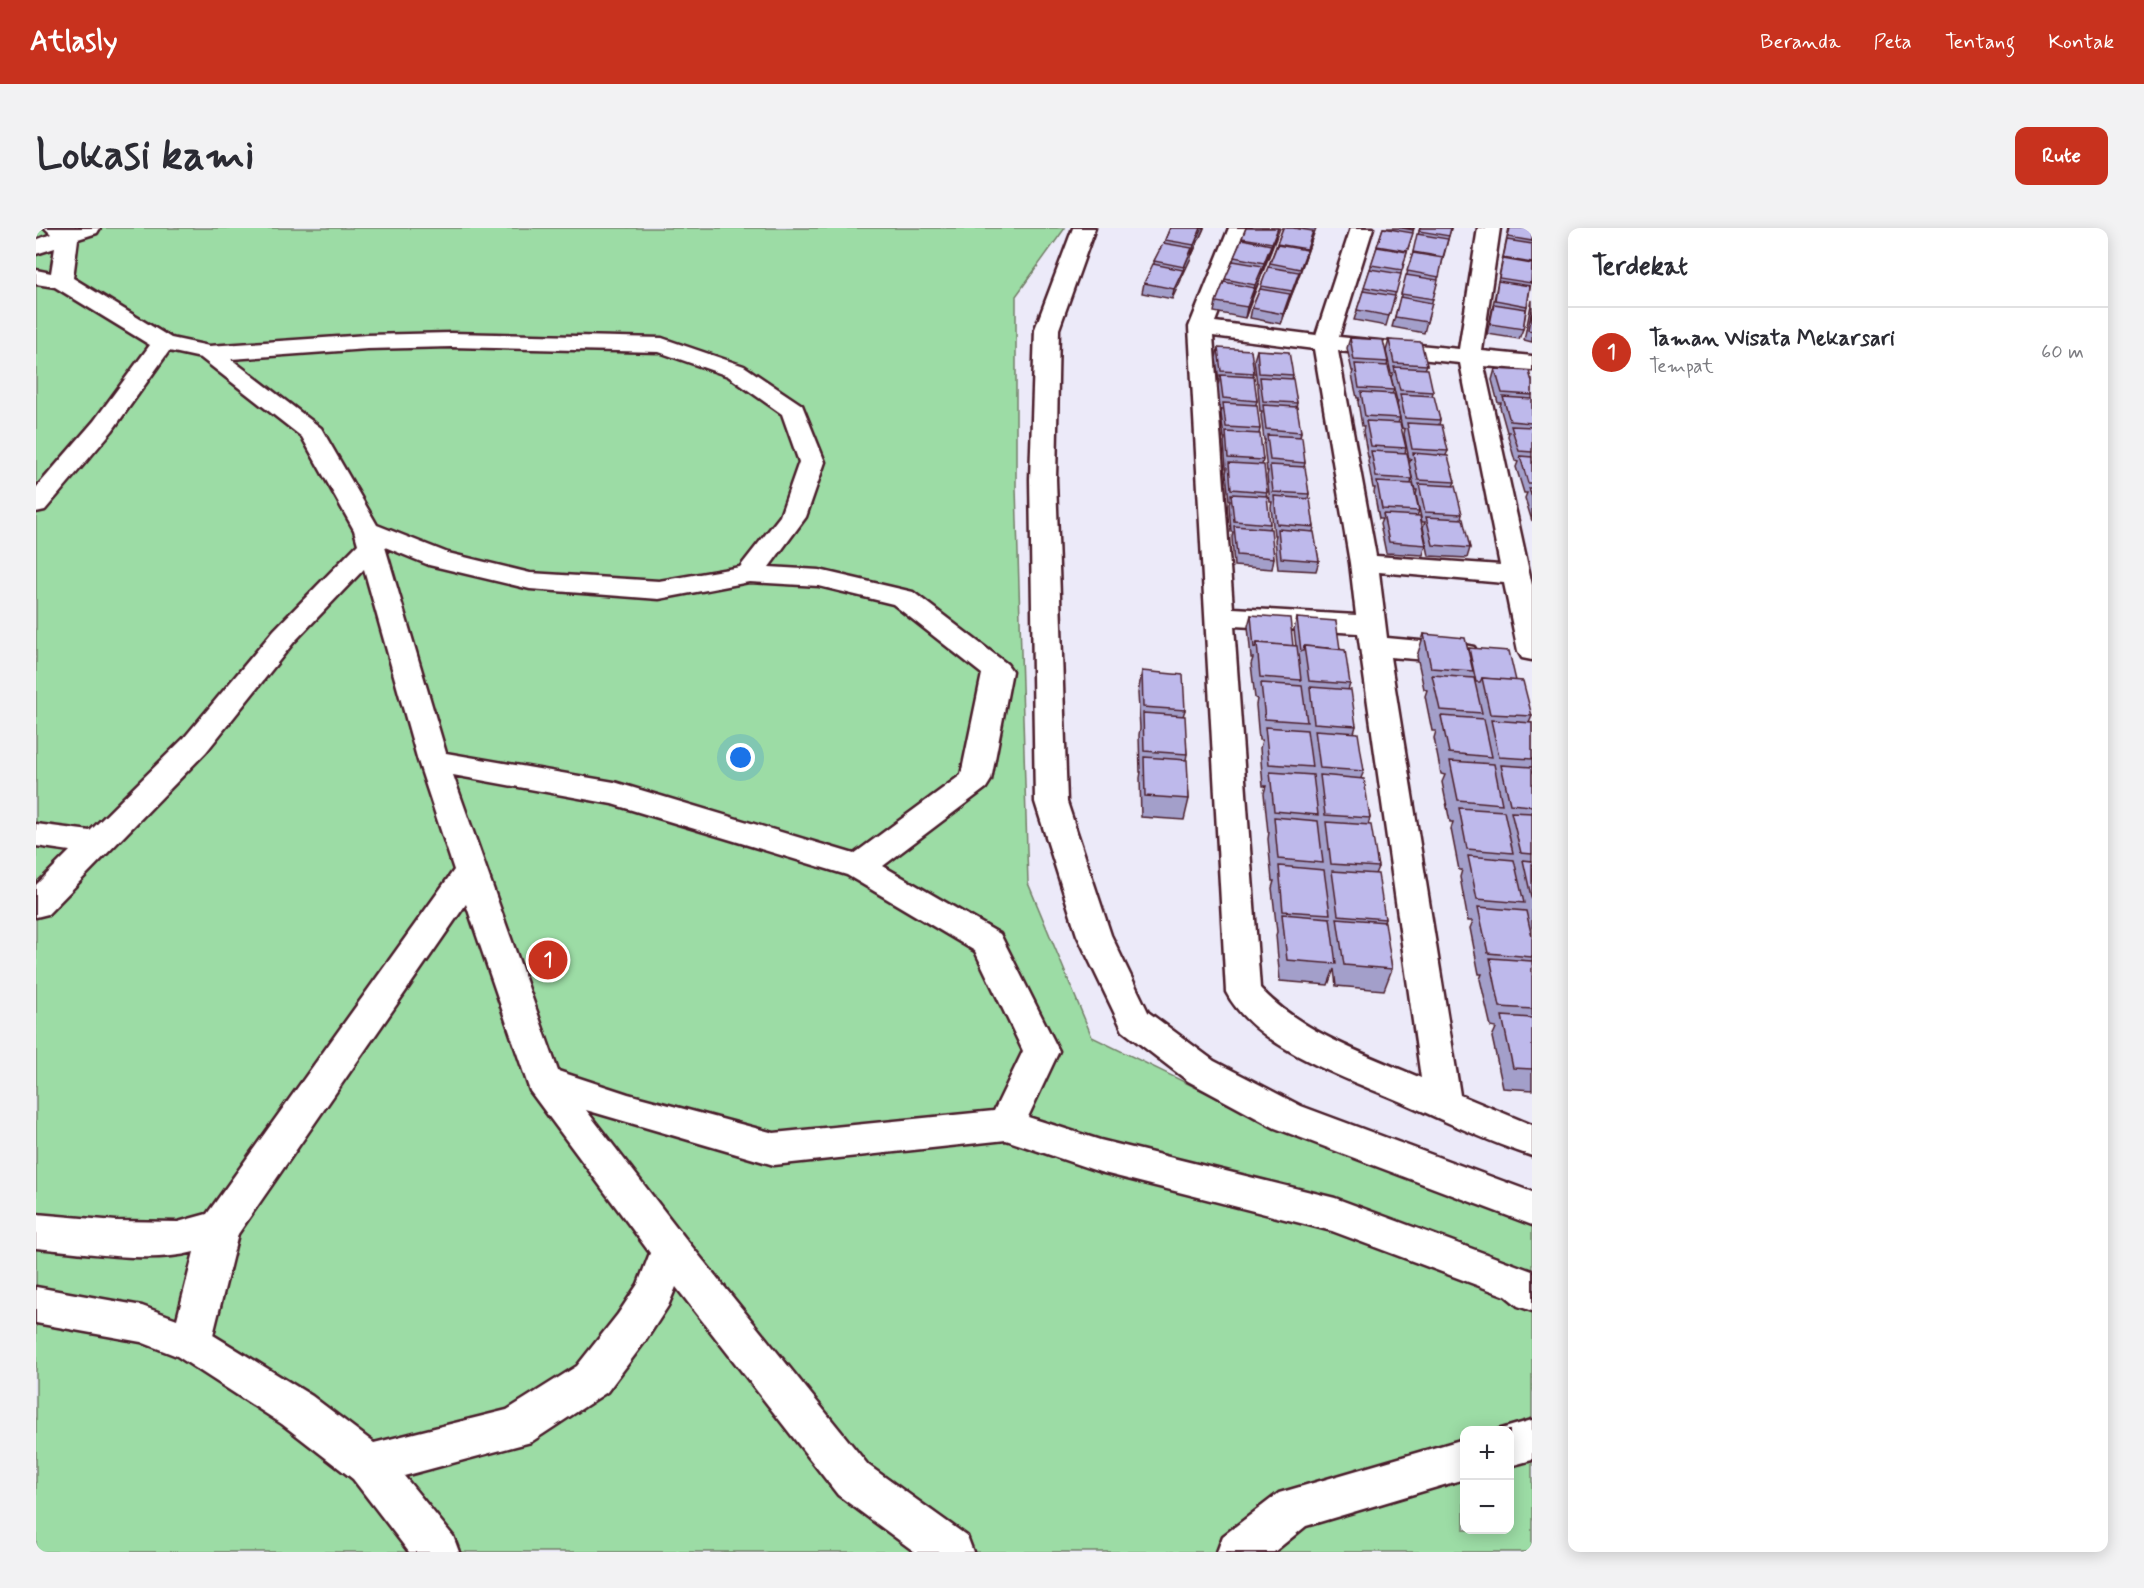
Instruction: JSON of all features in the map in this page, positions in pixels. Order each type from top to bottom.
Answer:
[{"type":"street","points":[[36,231],[44,228]]},
{"type":"street","points":[[36,248],[62,232],[89,228]]},
{"type":"street","points":[[1084,228],[1047,329],[1043,479],[1051,802],[1094,935],[1135,1021],[1201,1071],[1288,1117],[1532,1209]]},
{"type":"street","points":[[1240,228],[1201,327],[1243,992],[1253,1005],[1294,1037],[1443,1105],[1532,1141]]},
{"type":"street","points":[[1362,228],[1324,344],[1364,563],[1372,636],[1443,1105]]},
{"type":"street","points":[[1219,616],[1372,636],[1520,651],[1515,575],[1470,356],[1490,228]]},
{"type":"street","points":[[61,281],[62,232]]},
{"type":"street","points":[[36,277],[61,281],[163,343],[209,353],[367,342],[451,340],[662,345],[736,371],[793,410],[812,462],[793,517],[749,574]]},
{"type":"street","points":[[1201,327],[1324,344],[1532,363]]},
{"type":"street","points":[[36,504],[103,426],[163,343]]},
{"type":"street","points":[[209,353],[312,433],[369,538],[433,760],[543,1082],[671,1250],[853,1480],[951,1552]]},
{"type":"street","points":[[369,538],[439,559],[530,581],[659,590],[749,574],[819,578],[903,598],[997,671],[975,780],[859,867]]},
{"type":"street","points":[[36,905],[195,745],[284,636],[369,538]]},
{"type":"street","points":[[1364,563],[1515,575]]},
{"type":"street","points":[[433,760],[614,793],[859,867],[988,942],[1041,1051],[1006,1125]]},
{"type":"street","points":[[36,835],[97,844]]},
{"type":"street","points":[[191,1343],[220,1228],[471,871]]},
{"type":"street","points":[[543,1082],[628,1109],[774,1149],[1006,1125],[1100,1156],[1335,1215],[1520,1284],[1532,1293]]},
{"type":"street","points":[[36,1231],[116,1238],[178,1239],[220,1228]]},
{"type":"street","points":[[368,1465],[516,1428],[592,1379],[632,1327],[654,1293],[671,1250]]},
{"type":"street","points":[[36,1305],[142,1324],[191,1343],[297,1410],[368,1465],[437,1552]]},
{"type":"street","points":[[1514,1445],[1532,1440]]},
{"type":"street","points":[[1239,1552],[1294,1508],[1460,1460]]},
{"type":"green space","points":[[36,228],[1065,228],[1016,296],[1016,488],[1028,883],[1092,1037],[1299,1138],[1532,1212],[1532,1552],[36,1552]]},
{"type":"building","points":[[1170,228],[1201,228],[1194,245],[1165,240]]},
{"type":"building","points":[[1246,228],[1278,228],[1272,243],[1242,238]]},
{"type":"building","points":[[1283,228],[1313,231],[1307,249],[1277,244]]},
{"type":"building","points":[[1383,228],[1413,233],[1407,251],[1377,246]]},
{"type":"building","points":[[1420,228],[1451,228],[1449,236],[1419,231]]},
{"type":"building","points":[[1510,228],[1532,228],[1532,241],[1508,237]]},
{"type":"building","points":[[1417,234],[1448,239],[1443,257],[1413,252]]},
{"type":"building","points":[[1242,239],[1271,245],[1264,263],[1234,257]]},
{"type":"building","points":[[1507,240],[1532,244],[1532,263],[1503,258]]},
{"type":"building","points":[[1163,243],[1192,248],[1184,267],[1154,261]]},
{"type":"building","points":[[1277,245],[1307,250],[1300,269],[1270,263]]},
{"type":"building","points":[[1377,247],[1407,252],[1402,270],[1371,265]]},
{"type":"building","points":[[1413,253],[1443,258],[1439,277],[1407,271]]},
{"type":"building","points":[[1503,259],[1532,264],[1531,283],[1499,278]]},
{"type":"building","points":[[1233,261],[1263,266],[1255,285],[1225,279]]},
{"type":"building","points":[[1153,264],[1183,270],[1174,289],[1144,283]]},
{"type":"building","points":[[1268,267],[1299,272],[1292,291],[1261,286]]},
{"type":"building","points":[[1370,269],[1401,274],[1396,293],[1364,287]]},
{"type":"building","points":[[1406,275],[1438,280],[1433,299],[1401,294]]},
{"type":"building","points":[[1498,281],[1530,286],[1527,306],[1495,300]]},
{"type":"building","points":[[1224,282],[1254,288],[1247,307],[1216,302]]},
{"type":"building","points":[[1260,289],[1290,294],[1283,314],[1252,308]]},
{"type":"building","points":[[1363,291],[1395,296],[1389,316],[1357,310]]},
{"type":"building","points":[[1400,297],[1432,303],[1427,322],[1395,317]]},
{"type":"building","points":[[1494,304],[1526,309],[1523,329],[1490,324]]},
{"type":"building","points":[[1532,310],[1532,331],[1528,330]]},
{"type":"building","points":[[1350,338],[1383,340],[1388,362],[1354,360]]},
{"type":"building","points":[[1389,340],[1421,342],[1427,365],[1394,363]]},
{"type":"building","points":[[1218,348],[1251,350],[1254,373],[1221,371]]},
{"type":"building","points":[[1257,350],[1289,352],[1293,375],[1259,373]]},
{"type":"building","points":[[1355,364],[1388,366],[1394,390],[1359,388]]},
{"type":"building","points":[[1394,367],[1428,369],[1433,392],[1400,390]]},
{"type":"building","points":[[1495,369],[1529,371],[1532,395],[1502,393]]},
{"type":"building","points":[[1220,375],[1254,377],[1257,401],[1223,398]]},
{"type":"building","points":[[1260,377],[1293,379],[1297,403],[1263,401]]},
{"type":"building","points":[[1361,392],[1394,394],[1400,418],[1365,416]]},
{"type":"building","points":[[1400,394],[1434,396],[1440,420],[1405,418]]},
{"type":"building","points":[[1503,397],[1532,399],[1532,423],[1510,421]]},
{"type":"building","points":[[1223,403],[1257,405],[1260,429],[1226,427]]},
{"type":"building","points":[[1263,405],[1297,407],[1301,432],[1266,429]]},
{"type":"building","points":[[1366,421],[1400,423],[1406,448],[1371,446]]},
{"type":"building","points":[[1407,423],[1442,425],[1448,451],[1412,449]]},
{"type":"building","points":[[1511,426],[1532,427],[1532,452],[1519,451]]},
{"type":"building","points":[[1226,432],[1260,434],[1263,460],[1228,458]]},
{"type":"building","points":[[1267,435],[1302,437],[1305,463],[1270,460]]},
{"type":"building","points":[[1371,451],[1407,453],[1412,479],[1376,477]]},
{"type":"building","points":[[1413,453],[1448,456],[1455,482],[1418,480]]},
{"type":"building","points":[[1520,456],[1532,457],[1532,483],[1528,483]]},
{"type":"building","points":[[1229,463],[1264,465],[1267,492],[1231,489]]},
{"type":"building","points":[[1270,465],[1305,467],[1309,494],[1273,492]]},
{"type":"building","points":[[1377,482],[1413,484],[1419,511],[1382,509]]},
{"type":"building","points":[[1419,484],[1455,486],[1462,514],[1425,512]]},
{"type":"building","points":[[1231,494],[1267,496],[1270,524],[1234,521]]},
{"type":"building","points":[[1274,496],[1310,499],[1314,527],[1277,524]]},
{"type":"building","points":[[1383,514],[1420,516],[1426,545],[1389,542]]},
{"type":"building","points":[[1426,517],[1463,519],[1470,548],[1433,545]]},
{"type":"building","points":[[1234,526],[1271,529],[1274,558],[1237,555]]},
{"type":"building","points":[[1278,529],[1314,532],[1319,561],[1281,558]]},
{"type":"building","points":[[1251,615],[1290,618],[1293,646],[1257,643],[1254,648]]},
{"type":"building","points":[[1297,618],[1336,621],[1340,649],[1304,646],[1301,651]]},
{"type":"building","points":[[1424,634],[1465,638],[1473,671],[1431,668]]},
{"type":"building","points":[[1257,643],[1297,646],[1301,680],[1260,677]]},
{"type":"building","points":[[1304,646],[1345,650],[1350,684],[1309,681]]},
{"type":"building","points":[[1469,648],[1509,651],[1516,681],[1482,678],[1480,682],[1476,682]]},
{"type":"building","points":[[1142,671],[1183,675],[1185,710],[1143,707]]},
{"type":"building","points":[[1432,675],[1474,678],[1482,713],[1440,710]]},
{"type":"building","points":[[1482,678],[1523,681],[1532,716],[1490,714]]},
{"type":"building","points":[[1261,683],[1302,686],[1307,722],[1265,719]]},
{"type":"building","points":[[1310,687],[1351,690],[1356,726],[1314,723]]},
{"type":"building","points":[[1143,713],[1185,716],[1187,754],[1144,751]]},
{"type":"building","points":[[1441,716],[1484,719],[1492,757],[1449,753]]},
{"type":"building","points":[[1491,720],[1532,723],[1532,759],[1499,757]]},
{"type":"building","points":[[1265,727],[1307,730],[1312,767],[1269,764]]},
{"type":"building","points":[[1315,730],[1358,733],[1364,771],[1320,768]]},
{"type":"building","points":[[1144,757],[1187,760],[1189,799],[1145,796]]},
{"type":"building","points":[[1450,761],[1494,764],[1502,804],[1458,800]]},
{"type":"building","points":[[1501,765],[1532,767],[1532,806],[1510,804]]},
{"type":"building","points":[[1270,772],[1313,775],[1318,815],[1274,811]]},
{"type":"building","points":[[1320,775],[1364,779],[1370,818],[1325,815]]},
{"type":"building","points":[[1459,808],[1504,811],[1513,853],[1467,849]]},
{"type":"building","points":[[1511,812],[1532,813],[1532,854],[1521,853]]},
{"type":"building","points":[[1274,817],[1318,821],[1323,863],[1278,859]]},
{"type":"building","points":[[1326,822],[1371,825],[1378,867],[1331,864]]},
{"type":"building","points":[[1468,856],[1514,860],[1524,903],[1477,899]]},
{"type":"building","points":[[1523,860],[1532,861],[1532,901]]},
{"type":"building","points":[[1279,866],[1324,870],[1330,914],[1283,911]]},
{"type":"building","points":[[1332,871],[1378,874],[1385,919],[1338,915]]},
{"type":"building","points":[[1478,907],[1526,911],[1532,937],[1532,957],[1488,953]]},
{"type":"building","points":[[1282,914],[1330,918],[1336,964],[1287,960]]},
{"type":"building","points":[[1337,918],[1385,922],[1392,969],[1344,965]]},
{"type":"building","points":[[1490,958],[1532,961],[1532,1009],[1500,1007]]},
{"type":"building","points":[[1502,1016],[1532,1018],[1532,1069],[1513,1068]]},
{"type":"place","name":"Taman Wisata Mekarsari","points":[[548,960]]}]
